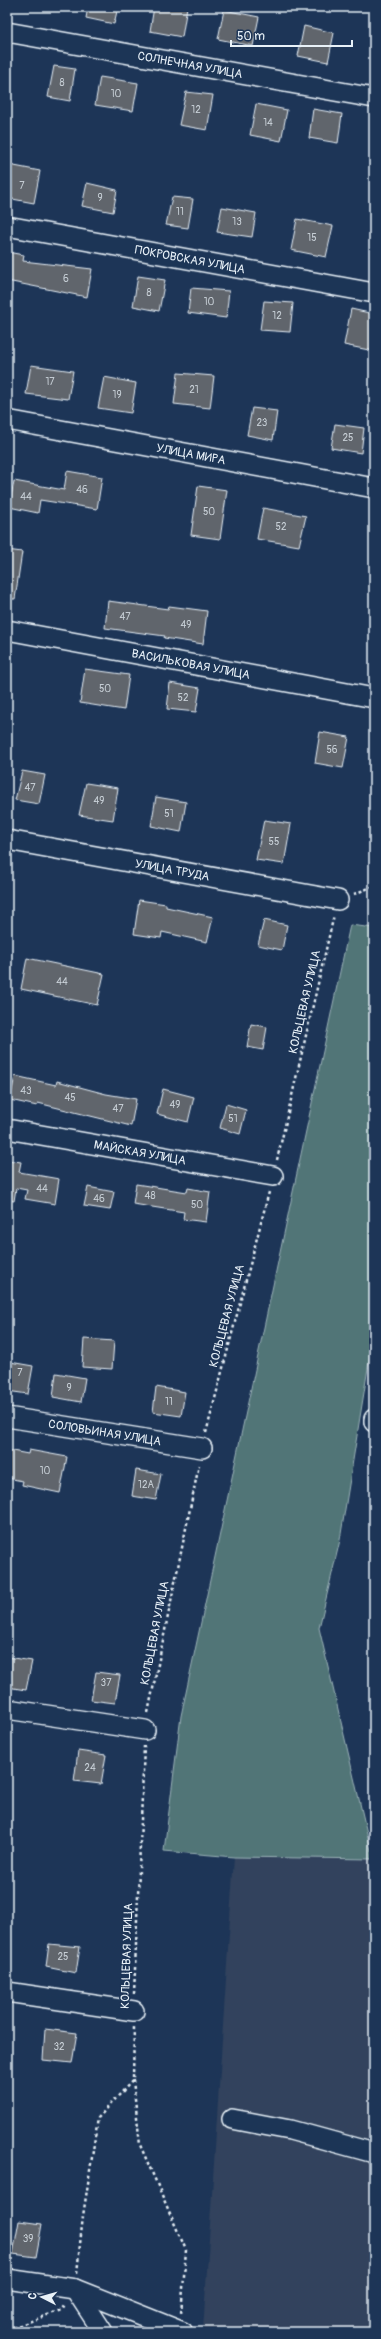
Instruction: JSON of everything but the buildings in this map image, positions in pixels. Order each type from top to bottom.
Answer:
[{"type":"street","name":"СОЛНЕЧНАЯ УЛИЦА","points":[[7,32],[374,98]]},
{"type":"street","name":"ПОКРОВСКАЯ УЛИЦА","points":[[7,226],[374,292]]},
{"type":"street","name":"УЛИЦА МИРА","points":[[7,420],[374,488]]},
{"type":"street","name":"ВАСИЛЬКОВАЯ УЛИЦА","points":[[7,630],[374,698]]},
{"type":"street","name":"УЛИЦА ТРУДА","points":[[7,840],[338,900]]},
{"type":"street","name":"МАЙСКАЯ УЛИЦА","points":[[7,1129],[273,1176]]},
{"type":"street","name":"СОЛОВЬИНАЯ УЛИЦА","points":[[7,1417],[202,1448]]},
{"type":"street","points":[[7,1709],[145,1730]]},
{"type":"street","points":[[7,1992],[134,2012]]},
{"type":"street","points":[[232,2119],[290,2130],[374,2153]]},
{"type":"street","points":[[7,2279],[75,2289],[181,2331]]},
{"type":"street","points":[[75,2289],[103,2332]]},
{"type":"path","points":[[338,900],[374,886]]},
{"type":"path","name":"КОЛЬЦЕВАЯ УЛИЦА","points":[[181,2331],[186,2250],[140,2145],[133,2080],[134,2012],[145,1730],[202,1448],[273,1176],[338,900]]},
{"type":"path","points":[[7,2330],[61,2310],[75,2289],[82,2216],[98,2118],[133,2080]]},
{"type":"shaded area","points":[[234,1857],[374,1859],[374,2332],[203,2331]]},
{"type":"green space","points":[[350,925],[374,928],[374,1331],[340,1540],[319,1628],[373,1859],[234,1857],[164,1851],[181,1716]]}]
